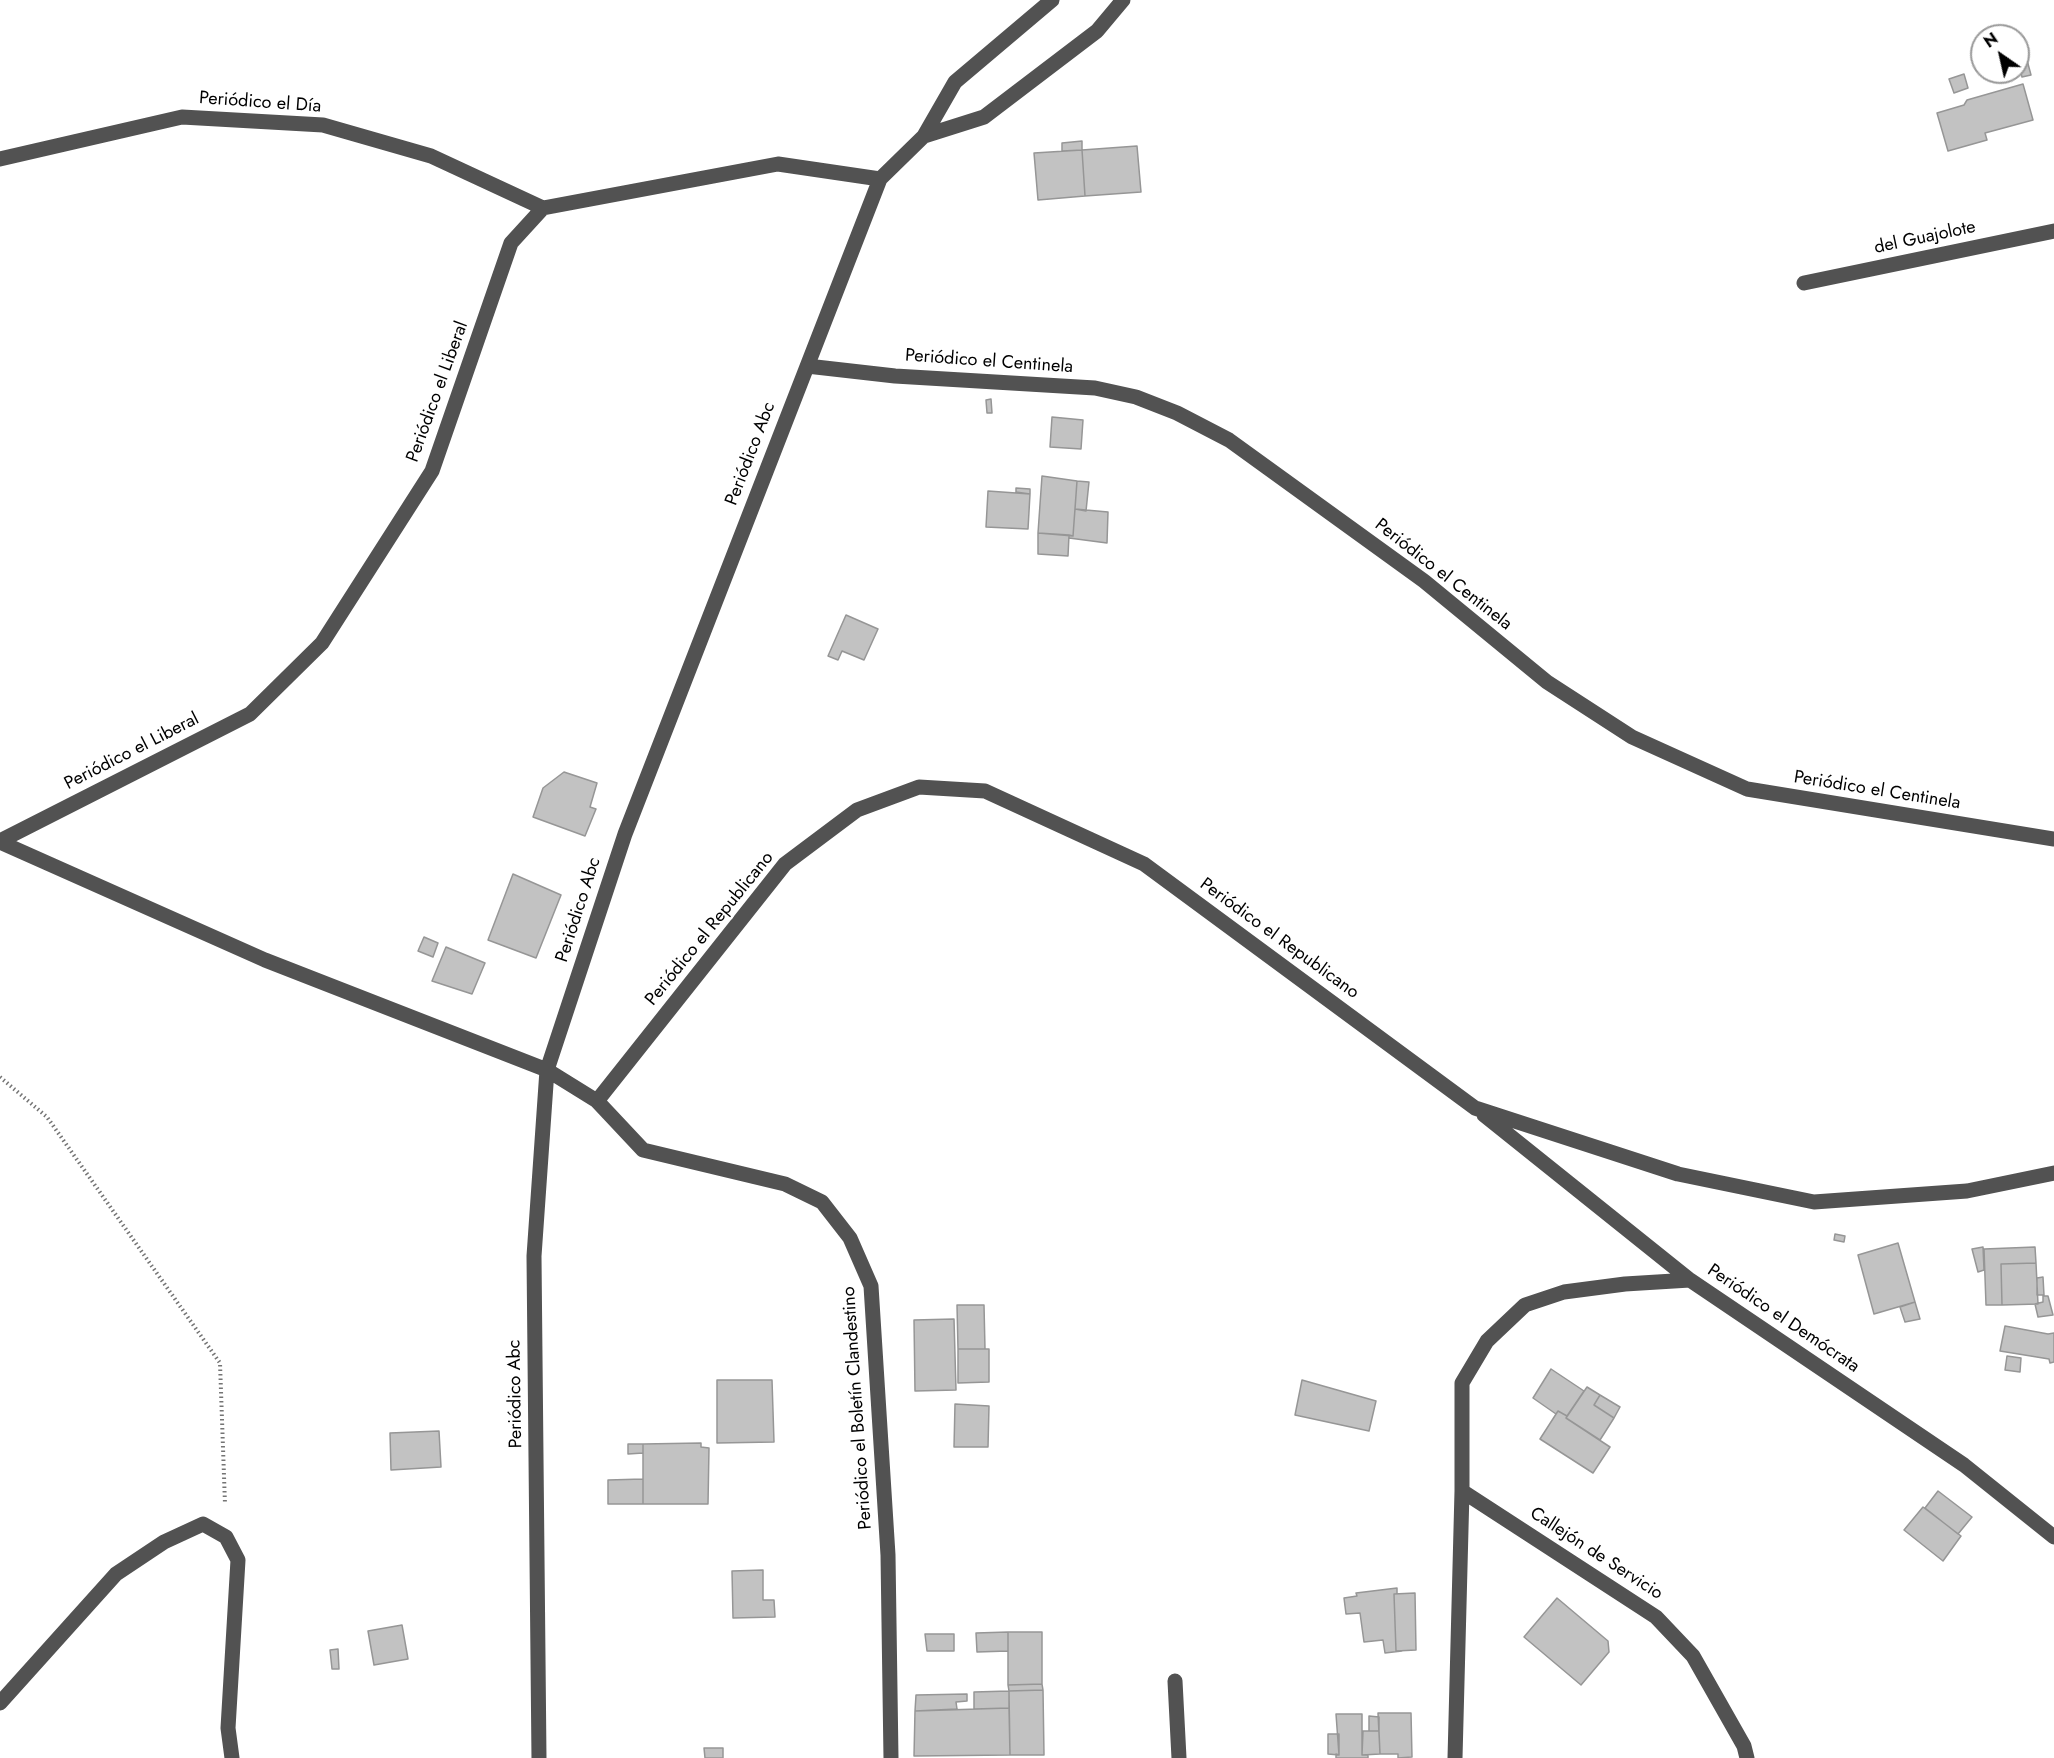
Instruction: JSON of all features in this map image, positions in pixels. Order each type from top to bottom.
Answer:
[{"type":"street","points":[[924,136],[955,82],[1052,0]]},
{"type":"street","points":[[924,136],[984,117],[1097,32],[1123,0]]},
{"type":"street","name":"Periódico el Día","points":[[0,159],[182,117],[323,125],[431,156],[543,208]]},
{"type":"street","name":"Periódico Abc","points":[[539,1758],[534,1256],[548,1070],[625,834],[880,179],[924,136]]},
{"type":"street","points":[[543,208],[778,164],[880,179]]},
{"type":"street","name":"Periódico el Liberal","points":[[0,841],[250,714],[322,643],[432,471],[511,243],[543,208]]},
{"type":"street","name":"del Guajolote","points":[[1804,284],[2054,231]]},
{"type":"street","name":"Periódico el Centinela","points":[[807,366],[895,376],[1095,388],[1136,397],[1177,413],[1229,440],[1424,581],[1547,682],[1632,738],[1747,789],[2054,839]]},
{"type":"street","name":"Periódico el Republicano","points":[[597,1101],[785,864],[857,810],[919,788],[985,791],[1144,864],[1475,1108],[1678,1174],[1814,1202],[1966,1191],[2054,1173]]},
{"type":"street","name":"Periódico el Liberal","points":[[0,841],[265,960],[548,1070]]},
{"type":"street","name":"Periódico el Boletín Clandestino","points":[[548,1070],[597,1101],[643,1150],[785,1184],[822,1202],[850,1238],[871,1286],[888,1555],[891,1758]]},
{"type":"street","points":[[1475,1108],[1690,1280]]},
{"type":"street","name":"Periódico el Demócrata","points":[[1455,1758],[1462,1491],[1462,1383],[1486,1341],[1525,1305],[1564,1292],[1625,1284],[1690,1280],[1964,1465],[2054,1537]]},
{"type":"street","name":"Callejón de Servicio","points":[[1462,1491],[1656,1617],[1693,1656],[1744,1746],[1747,1758]]},
{"type":"street","points":[[0,1703],[116,1574],[164,1542],[203,1524],[226,1537],[238,1560],[228,1728],[232,1758]]},
{"type":"street","points":[[1175,1681],[1179,1758]]},
{"type":"path","points":[[0,1077],[47,1117],[220,1363],[226,1537]]},
{"type":"building","points":[[1964,74],[1968,88],[1954,93],[1949,79]]},
{"type":"building","points":[[2023,84],[2033,120],[1985,133],[1987,140],[1948,151],[1937,113],[1964,105],[1967,100]]},
{"type":"building","points":[[1082,141],[1082,150],[1062,151],[1062,143]]},
{"type":"building","points":[[1137,146],[1141,192],[1085,196],[1082,150]]},
{"type":"building","points":[[1082,150],[1085,196],[1038,200],[1034,153]]},
{"type":"building","points":[[991,399],[992,413],[987,413],[986,400]]},
{"type":"building","points":[[1052,417],[1083,420],[1081,449],[1050,447]]},
{"type":"building","points":[[1042,476],[1077,481],[1073,536],[1038,533]]},
{"type":"building","points":[[1077,481],[1089,482],[1086,511],[1075,509]]},
{"type":"building","points":[[1016,488],[1030,489],[1030,494],[1016,492]]},
{"type":"building","points":[[988,491],[1030,494],[1028,529],[986,527]]},
{"type":"building","points":[[1075,509],[1108,512],[1107,543],[1069,538],[1069,535],[1073,536]]},
{"type":"building","points":[[1038,533],[1069,535],[1068,556],[1038,554]]},
{"type":"building","points":[[846,615],[878,629],[864,660],[842,651],[838,660],[828,656]]},
{"type":"building","points":[[564,772],[597,783],[590,807],[596,809],[585,836],[533,817],[543,788]]},
{"type":"building","points":[[513,874],[561,895],[536,958],[488,940]]},
{"type":"building","points":[[424,937],[438,943],[433,957],[418,951]]},
{"type":"building","points":[[446,947],[485,963],[472,994],[432,981]]},
{"type":"building","points":[[1835,1234],[1845,1236],[1844,1242],[1834,1240]]},
{"type":"building","points":[[1898,1243],[1915,1302],[1874,1314],[1858,1255]]},
{"type":"building","points":[[1983,1247],[1984,1270],[1978,1272],[1972,1249]]},
{"type":"building","points":[[2035,1247],[2036,1263],[2001,1264],[2002,1305],[1986,1305],[1984,1249]]},
{"type":"building","points":[[2036,1263],[2038,1304],[2002,1305],[2001,1264]]},
{"type":"building","points":[[2043,1277],[2044,1295],[2037,1295],[2037,1278]]},
{"type":"building","points":[[2043,1296],[2048,1296],[2053,1315],[2038,1317],[2035,1304],[2043,1302]]},
{"type":"building","points":[[1915,1302],[1920,1319],[1905,1322],[1900,1307]]},
{"type":"building","points":[[957,1305],[984,1305],[985,1349],[958,1349]]},
{"type":"building","points":[[954,1319],[956,1390],[915,1391],[914,1320]]},
{"type":"building","points":[[2005,1326],[2048,1334],[2054,1333],[2054,1362],[2050,1363],[2049,1359],[2000,1351]]},
{"type":"building","points":[[958,1349],[989,1349],[989,1382],[958,1383]]},
{"type":"building","points":[[2007,1356],[2021,1358],[2020,1372],[2005,1370]]},
{"type":"building","points":[[1551,1369],[1584,1391],[1567,1416],[1558,1411],[1556,1414],[1533,1398]]},
{"type":"building","points":[[717,1380],[772,1380],[774,1442],[717,1443]]},
{"type":"building","points":[[1302,1380],[1376,1401],[1369,1431],[1295,1415]]},
{"type":"building","points":[[1587,1387],[1600,1395],[1594,1405],[1614,1418],[1600,1440],[1566,1418]]},
{"type":"building","points":[[1600,1395],[1620,1407],[1614,1418],[1594,1405]]},
{"type":"building","points":[[955,1404],[989,1406],[988,1447],[954,1447]]},
{"type":"building","points":[[1558,1411],[1610,1447],[1593,1473],[1540,1439]]},
{"type":"building","points":[[439,1431],[441,1467],[391,1470],[390,1433]]},
{"type":"building","points":[[701,1443],[701,1447],[709,1448],[708,1504],[643,1504],[643,1444]]},
{"type":"building","points":[[628,1444],[643,1444],[643,1453],[628,1454]]},
{"type":"building","points":[[643,1479],[643,1504],[608,1504],[608,1480]]},
{"type":"building","points":[[1938,1491],[1972,1517],[1958,1534],[1925,1508]]},
{"type":"building","points":[[1923,1507],[1961,1536],[1943,1561],[1904,1530]]},
{"type":"building","points":[[763,1570],[763,1600],[774,1600],[775,1617],[733,1618],[732,1571]]},
{"type":"building","points":[[1397,1588],[1397,1594],[1394,1594],[1396,1651],[1402,1651],[1385,1653],[1383,1640],[1364,1642],[1360,1613],[1346,1614],[1344,1598],[1357,1596],[1356,1593]]},
{"type":"building","points":[[1415,1593],[1416,1650],[1396,1651],[1394,1594]]},
{"type":"building","points":[[1557,1598],[1608,1641],[1609,1652],[1581,1685],[1524,1637]]},
{"type":"building","points":[[402,1625],[408,1659],[374,1665],[368,1631]]},
{"type":"building","points":[[1008,1632],[1042,1632],[1042,1684],[1008,1685]]},
{"type":"building","points":[[1008,1632],[1008,1651],[977,1652],[976,1633]]},
{"type":"building","points":[[925,1634],[954,1634],[954,1651],[927,1651]]},
{"type":"building","points":[[338,1649],[339,1669],[332,1669],[330,1650]]},
{"type":"building","points":[[1042,1684],[1043,1690],[1009,1691],[1008,1685]]},
{"type":"building","points":[[1043,1690],[1044,1755],[1010,1755],[1009,1691]]},
{"type":"building","points":[[1009,1691],[1009,1708],[974,1709],[974,1692]]},
{"type":"building","points":[[967,1694],[967,1701],[956,1702],[957,1709],[915,1711],[916,1695]]},
{"type":"building","points":[[1009,1708],[1010,1755],[914,1756],[915,1711]]},
{"type":"building","points":[[1378,1713],[1411,1713],[1412,1757],[1398,1758],[1398,1754],[1380,1754]]},
{"type":"building","points":[[1336,1714],[1362,1714],[1362,1755],[1368,1755],[1368,1758],[1336,1758],[1336,1754],[1339,1755]]},
{"type":"building","points":[[1369,1716],[1379,1717],[1379,1731],[1369,1731]]},
{"type":"building","points":[[1363,1731],[1379,1731],[1380,1754],[1362,1755]]},
{"type":"building","points":[[1328,1734],[1339,1734],[1339,1755],[1328,1754]]},
{"type":"building","points":[[704,1748],[723,1748],[723,1758],[705,1758]]}]
